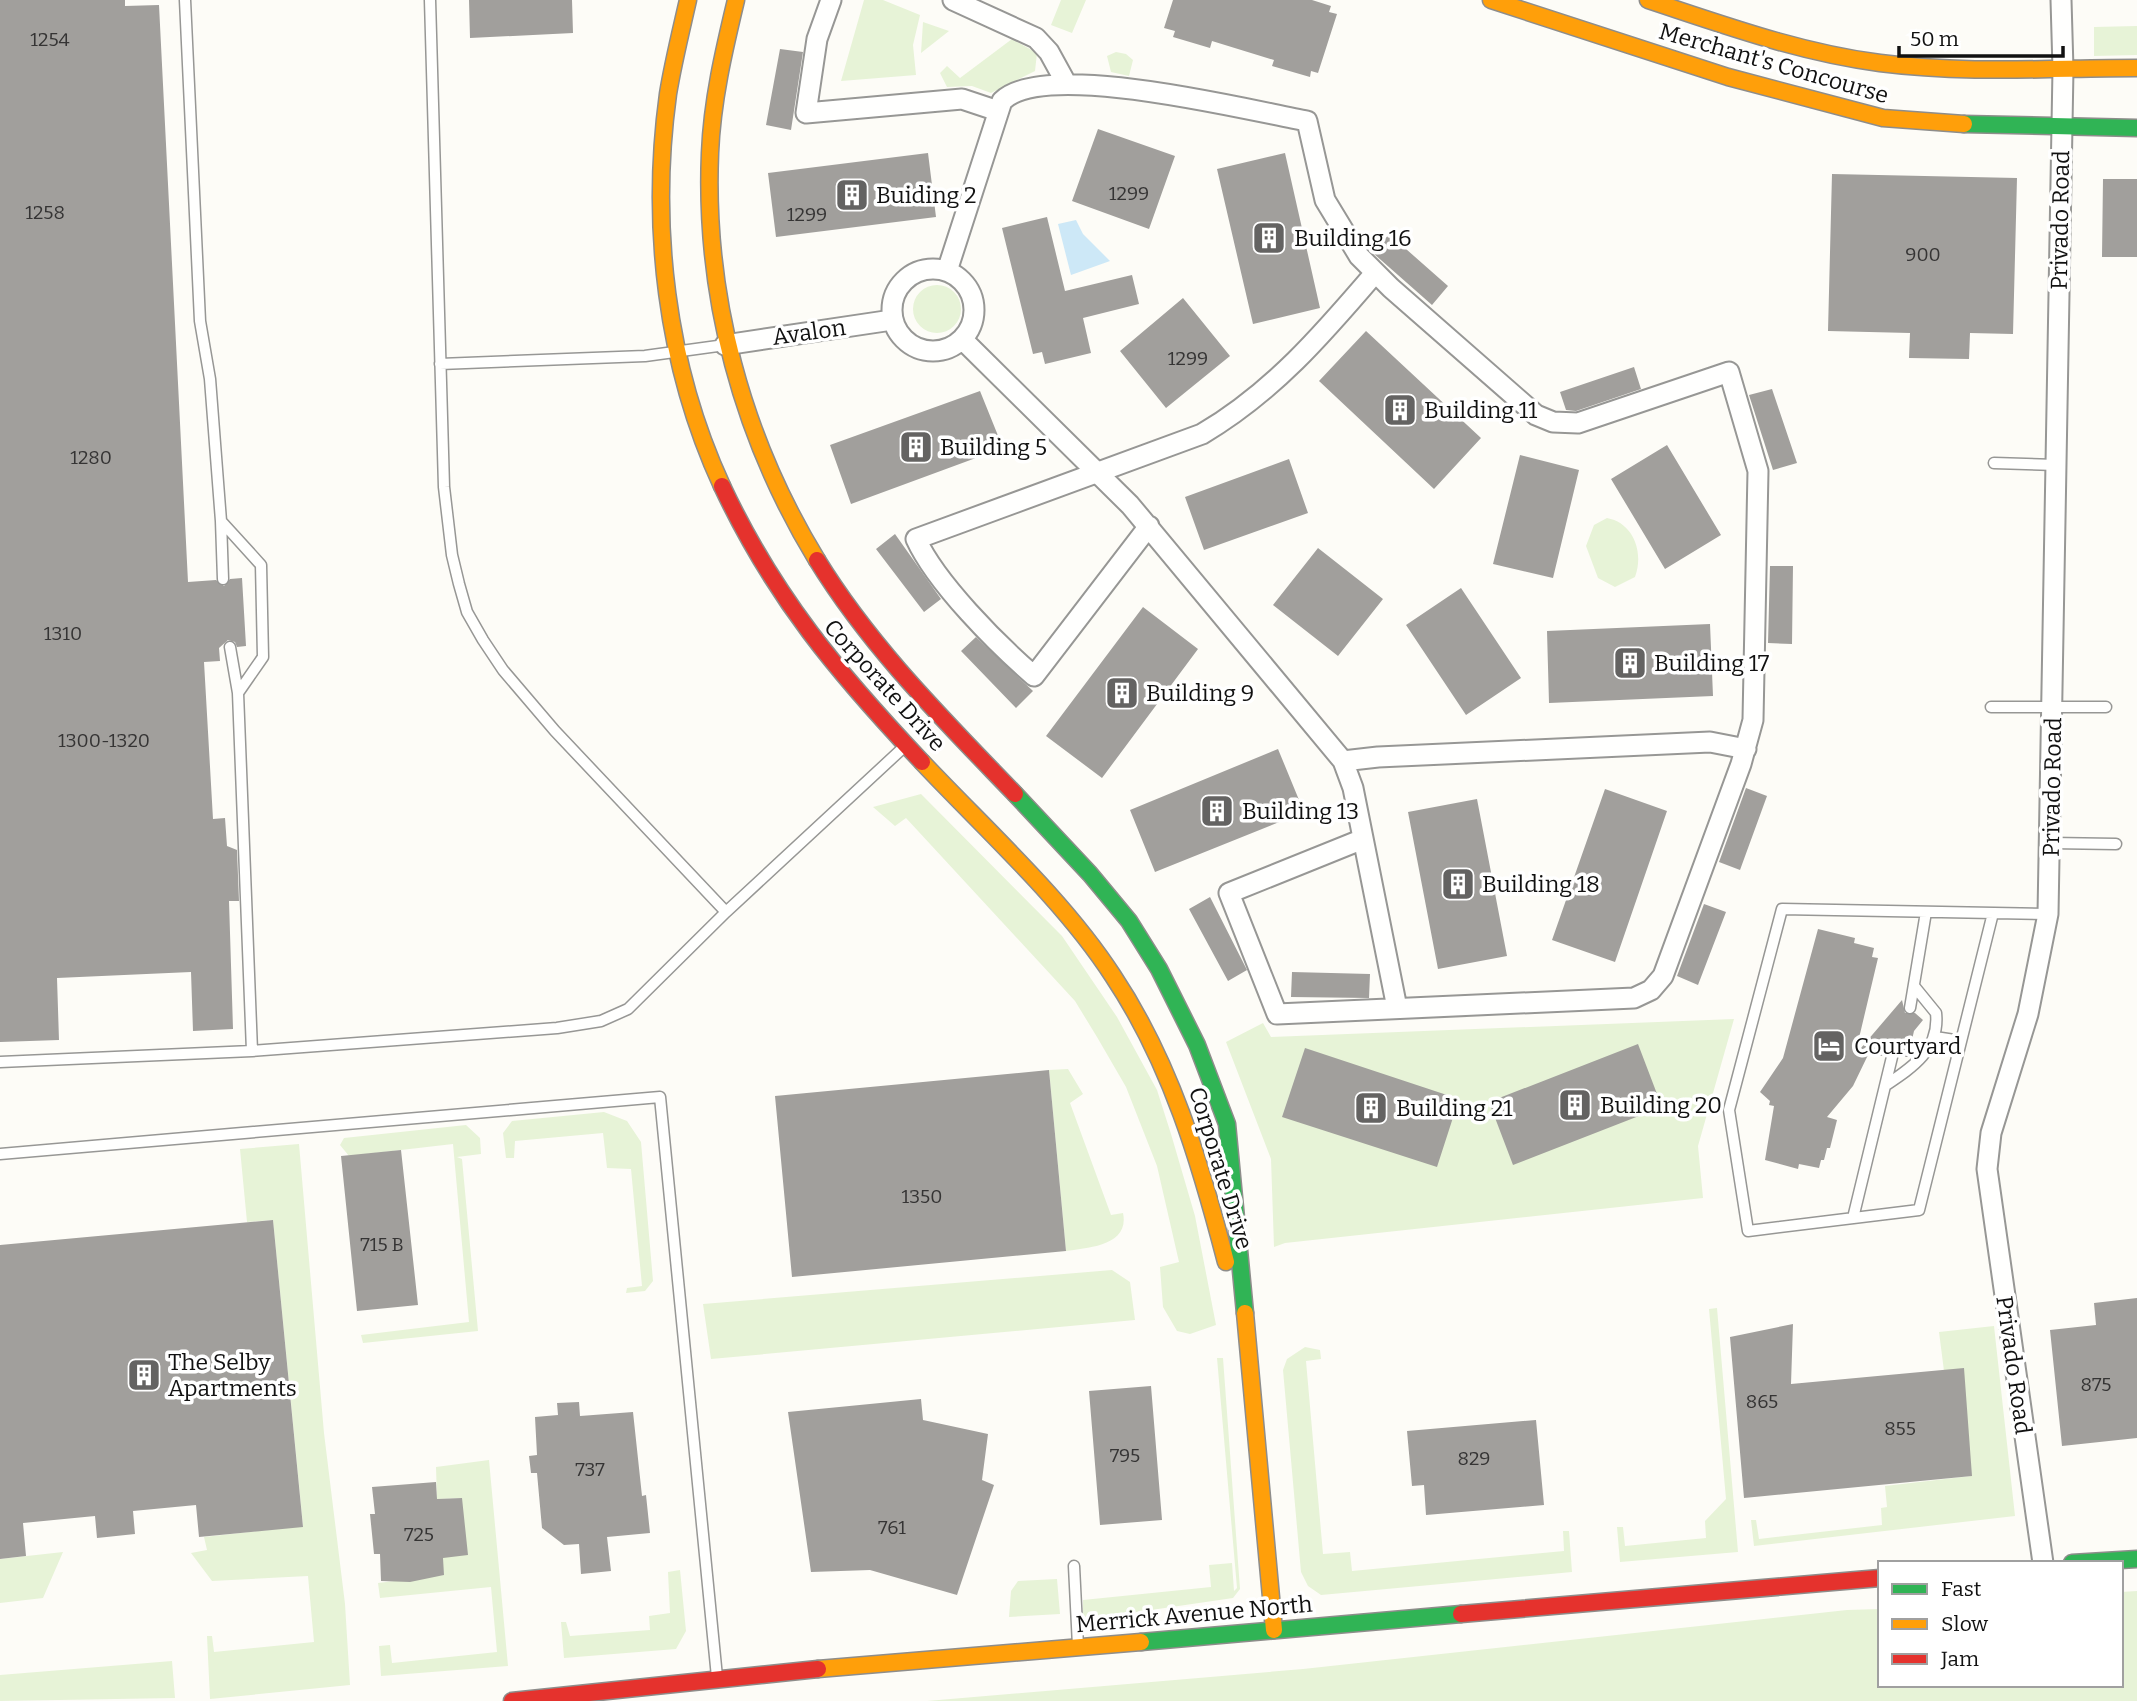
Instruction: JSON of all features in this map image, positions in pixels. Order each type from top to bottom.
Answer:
[{"type":"main road","name":"Corporate Drive","points":[[688,0],[672,71],[659,172],[660,232],[675,352],[713,471],[758,561],[813,640],[1070,920],[1129,999],[1160,1057],[1187,1122],[1247,1339]]},
{"type":"main road","name":"Corporate Drive","points":[[736,0],[720,74],[710,154],[714,284],[725,345],[737,390],[763,454],[812,553],[871,638],[1110,896],[1161,972],[1206,1065],[1227,1124],[1274,1630]]},
{"type":"main road","name":"Merchant's Concourse","points":[[1491,0],[1728,77],[1858,113],[1908,122],[2137,128]]},
{"type":"main road","name":"Merchant's Concourse","points":[[1648,0],[1766,38],[1877,63],[1942,69],[2137,68]]},
{"type":"main road","points":[[907,744],[919,722],[918,691]]},
{"type":"main road","points":[[2104,1561],[2137,1559]]},
{"type":"main road","name":"Merrick Avenue North","points":[[512,1701],[717,1678],[1878,1578]]},
{"type":"street","points":[[831,0],[817,39],[806,113],[962,99],[998,111]]},
{"type":"street","points":[[953,0],[1036,38],[1049,52],[1066,83]]},
{"type":"street","name":"Privado Road","points":[[2043,1561],[1987,1169],[1991,1133],[2031,1002],[2048,914],[2063,69],[2061,0]]},
{"type":"street","points":[[947,271],[1002,102],[1018,90],[1066,83],[1117,88],[1307,121],[1325,200],[1345,238],[1375,273],[1536,415],[1553,422],[1578,423],[1729,372],[1754,449],[1759,483],[1754,707],[1746,749],[1663,976],[1651,990],[1634,998],[1277,1014],[1229,893],[1363,839]]},
{"type":"street","points":[[923,270],[947,271],[962,280],[972,295],[972,321],[962,339],[944,350],[925,351],[907,343],[892,320],[895,292],[906,278],[923,270]]},
{"type":"street","points":[[1149,526],[1034,676],[1007,651],[937,573],[916,539],[1202,434],[1244,408],[1300,360],[1375,273]]},
{"type":"street","name":"Avalon","points":[[725,345],[892,320]]},
{"type":"street","points":[[962,339],[1097,471],[1149,526],[1343,761],[1353,788],[1397,1009]]},
{"type":"street","points":[[1343,761],[1378,757],[1710,742],[1746,749]]},
{"type":"lane","points":[[185,0],[200,321],[210,379],[223,579]]},
{"type":"lane","points":[[430,0],[447,522],[467,612],[519,690],[726,912]]},
{"type":"lane","points":[[440,364],[645,356],[725,345]]},
{"type":"lane","points":[[1994,463],[2056,465]]},
{"type":"lane","points":[[221,522],[261,565],[263,656],[238,692]]},
{"type":"lane","points":[[230,647],[238,692],[252,1051]]},
{"type":"lane","points":[[1991,707],[2106,707]]},
{"type":"lane","points":[[0,1062],[252,1051],[556,1028],[601,1020],[628,1009],[726,912],[907,744]]},
{"type":"lane","points":[[2051,843],[2116,844]]},
{"type":"lane","points":[[1993,913],[1919,1210],[1748,1231],[1729,1110],[1782,909],[2048,914]]},
{"type":"lane","points":[[1910,1008],[1926,912]]},
{"type":"lane","points":[[1886,1085],[1921,1058],[1936,1037],[1936,1013],[1914,986]]},
{"type":"lane","points":[[1936,1037],[1961,1041]]},
{"type":"lane","points":[[1853,1218],[1892,1057]]},
{"type":"lane","points":[[0,1154],[660,1097],[717,1678]]},
{"type":"lane","points":[[1074,1566],[1078,1647]]},
{"type":"green space","points":[[864,0],[883,0],[920,15],[913,45],[916,75],[841,81]]},
{"type":"green space","points":[[1061,0],[1086,0],[1072,33],[1051,25]]},
{"type":"green space","points":[[923,22],[949,31],[921,53]]},
{"type":"green space","points":[[2137,26],[2137,55],[2094,56],[2094,27]]},
{"type":"green space","points":[[1012,39],[1037,53],[1035,71],[991,93],[972,86],[947,87],[940,73],[947,66],[960,78]]},
{"type":"green space","points":[[1116,52],[1126,54],[1133,60],[1129,76],[1111,72],[1107,56]]},
{"type":"green space","points":[[937,285],[946,286],[954,292],[960,300],[960,318],[954,326],[946,332],[937,333],[928,332],[920,326],[914,318],[913,309],[914,300],[920,292],[928,286]]},
{"type":"green space","points":[[1607,518],[1624,526],[1637,549],[1635,577],[1615,587],[1598,578],[1586,546],[1594,525]]},
{"type":"green space","points":[[921,794],[1062,936],[1117,1017],[1157,1090],[1195,1216],[1216,1325],[1190,1334],[1177,1331],[1163,1307],[1160,1267],[1179,1262],[1157,1166],[1126,1087],[1075,1001],[906,818],[895,826],[873,807]]},
{"type":"green space","points":[[1734,1019],[1698,1146],[1703,1198],[1285,1243],[1274,1247],[1271,1159],[1226,1042],[1263,1023],[1271,1037]]},
{"type":"green space","points":[[1068,1069],[1083,1094],[1070,1103],[1111,1215],[1123,1213],[1123,1224],[1114,1239],[1095,1246],[1066,1251],[1049,1070]]},
{"type":"green space","points":[[604,1112],[627,1121],[641,1142],[653,1281],[645,1291],[626,1293],[627,1288],[642,1286],[631,1169],[607,1168],[603,1133],[515,1141],[514,1158],[506,1158],[503,1133],[512,1121]]},
{"type":"green space","points":[[466,1125],[480,1138],[481,1154],[457,1157],[462,1159],[478,1331],[363,1343],[361,1335],[469,1322],[453,1144],[349,1156],[340,1145],[344,1138]]},
{"type":"green space","points":[[299,1144],[324,1433],[345,1604],[350,1685],[210,1699],[207,1636],[212,1636],[214,1652],[314,1642],[308,1576],[212,1581],[191,1553],[207,1550],[204,1537],[303,1526],[273,1220],[247,1222],[240,1149]]},
{"type":"green space","points":[[1112,1270],[1130,1282],[1135,1320],[711,1359],[703,1304]]},
{"type":"green space","points":[[1717,1308],[1738,1552],[1620,1562],[1617,1527],[1623,1527],[1625,1546],[1706,1538],[1705,1521],[1726,1499],[1709,1309]]},
{"type":"green space","points":[[1994,1326],[2015,1516],[1754,1546],[1751,1520],[1756,1520],[1759,1539],[1882,1525],[1881,1508],[1887,1507],[1885,1486],[1971,1476],[1960,1370],[1944,1371],[1939,1332]]},
{"type":"green space","points":[[1305,1347],[1320,1350],[1321,1359],[1306,1361],[1323,1554],[1350,1552],[1352,1571],[1564,1551],[1563,1531],[1569,1531],[1572,1572],[1321,1595],[1308,1586],[1301,1572],[1283,1370],[1287,1359]]},
{"type":"green space","points":[[1217,1358],[1223,1358],[1240,1589],[1233,1598],[1083,1620],[1083,1600],[1211,1587],[1209,1565],[1232,1563],[1234,1591],[1237,1588]]},
{"type":"green space","points":[[489,1460],[508,1666],[381,1676],[379,1646],[390,1645],[392,1663],[497,1652],[491,1587],[380,1598],[378,1583],[443,1575],[443,1558],[462,1498],[437,1499],[436,1467]]},
{"type":"green space","points":[[63,1552],[43,1598],[0,1603],[0,1559]]},
{"type":"green space","points":[[680,1570],[686,1631],[676,1649],[564,1658],[561,1622],[566,1622],[570,1636],[650,1630],[649,1616],[670,1613],[668,1572]]},
{"type":"green space","points":[[1057,1579],[1060,1614],[1009,1617],[1011,1591],[1018,1581]]},
{"type":"green space","points":[[2137,1591],[2137,1701],[927,1701],[1303,1669],[1847,1610],[1878,1609],[1878,1687],[2123,1687],[2123,1592]]},
{"type":"green space","points":[[172,1661],[175,1698],[0,1701],[0,1675]]},
{"type":"water","points":[[1076,220],[1083,234],[1110,261],[1071,275],[1058,224]]},
{"type":"building","points":[[0,0],[125,0],[125,6],[159,5],[188,582],[216,580],[224,586],[230,579],[242,578],[246,646],[237,647],[235,642],[228,640],[219,648],[220,661],[204,662],[213,819],[225,818],[227,846],[237,850],[239,901],[229,901],[233,1029],[193,1031],[191,972],[57,978],[59,1040],[0,1042]]},
{"type":"building","points":[[469,0],[572,0],[573,33],[470,38]]},
{"type":"building","points":[[1173,0],[1312,0],[1331,6],[1329,12],[1337,14],[1318,73],[1311,71],[1310,77],[1272,66],[1274,60],[1212,41],[1210,48],[1173,37],[1175,31],[1164,28]]},
{"type":"building","points":[[780,49],[803,52],[791,130],[766,125]]},
{"type":"building","points":[[1098,129],[1175,156],[1149,229],[1072,201]]},
{"type":"building","name":"Buiding 2","points":[[928,153],[936,217],[776,237],[768,173]]},
{"type":"building","name":"Building 16","points":[[1285,153],[1320,308],[1253,324],[1217,169]]},
{"type":"building","points":[[1832,174],[2017,178],[2013,334],[1970,333],[1969,359],[1909,358],[1910,333],[1828,331]]},
{"type":"building","points":[[2103,179],[2137,179],[2137,257],[2102,257]]},
{"type":"building","points":[[1047,217],[1065,291],[1132,275],[1139,304],[1083,318],[1091,353],[1045,364],[1042,352],[1033,354],[1002,228]]},
{"type":"building","points":[[1389,234],[1448,286],[1432,305],[1373,253]]},
{"type":"building","points":[[1183,298],[1230,356],[1166,408],[1120,351]]},
{"type":"building","name":"Building 11","points":[[1366,331],[1481,438],[1434,489],[1319,381]]},
{"type":"building","points":[[1634,367],[1641,389],[1576,411],[1566,410],[1560,392]]},
{"type":"building","points":[[1772,389],[1797,463],[1773,470],[1749,395]]},
{"type":"building","name":"Building 5","points":[[980,391],[1003,448],[851,504],[830,445]]},
{"type":"building","points":[[1667,445],[1721,535],[1665,569],[1611,479]]},
{"type":"building","points":[[1520,455],[1579,470],[1553,578],[1493,564]]},
{"type":"building","points":[[1289,459],[1308,513],[1204,550],[1185,497]]},
{"type":"building","points":[[895,534],[941,599],[924,612],[876,549]]},
{"type":"building","points":[[1318,548],[1383,599],[1338,656],[1273,605]]},
{"type":"building","points":[[1770,566],[1793,566],[1792,644],[1768,643]]},
{"type":"building","points":[[1461,588],[1521,678],[1466,715],[1406,625]]},
{"type":"building","name":"Building 9","points":[[1143,607],[1198,649],[1102,778],[1046,736]]},
{"type":"building","name":"Building 17","points":[[1710,624],[1713,696],[1549,703],[1547,631]]},
{"type":"building","points":[[976,637],[1033,691],[1016,708],[961,651]]},
{"type":"building","name":"Building 13","points":[[1278,749],[1304,812],[1155,872],[1130,810]]},
{"type":"building","points":[[1746,788],[1767,796],[1740,870],[1719,862]]},
{"type":"building","points":[[1605,789],[1667,811],[1615,962],[1552,940]]},
{"type":"building","name":"Building 18","points":[[1477,799],[1507,956],[1438,969],[1408,812]]},
{"type":"building","points":[[1210,897],[1247,970],[1228,981],[1189,909]]},
{"type":"building","points":[[1704,904],[1726,912],[1698,985],[1677,976]]},
{"type":"building","name":"Courtyard","points":[[1818,929],[1855,938],[1854,943],[1874,948],[1872,957],[1878,958],[1855,1055],[1902,1000],[1905,1013],[1915,1013],[1923,1020],[1914,1031],[1908,1057],[1899,1057],[1893,1050],[1885,1056],[1868,1055],[1853,1086],[1827,1117],[1837,1120],[1824,1160],[1821,1160],[1819,1168],[1799,1164],[1798,1169],[1765,1160],[1774,1106],[1769,1105],[1770,1101],[1760,1092],[1783,1058]]},
{"type":"building","points":[[1292,972],[1370,974],[1369,998],[1291,997]]},
{"type":"building","name":"Building 20","points":[[1638,1044],[1662,1107],[1513,1165],[1489,1102]]},
{"type":"building","name":"Building 21","points":[[1305,1048],[1459,1099],[1437,1167],[1282,1117]]},
{"type":"building","points":[[1049,1070],[1066,1251],[792,1277],[775,1096]]},
{"type":"building","points":[[401,1150],[418,1305],[357,1311],[341,1156]]},
{"type":"building","name":"The Selby Apartments","points":[[273,1220],[303,1527],[199,1537],[196,1505],[133,1511],[135,1534],[97,1538],[95,1516],[23,1523],[26,1556],[0,1559],[0,1245]]},
{"type":"building","points":[[2137,1298],[2137,1438],[2062,1446],[2050,1330],[2096,1325],[2094,1303]]},
{"type":"building","points":[[1793,1324],[1791,1384],[1964,1368],[1972,1476],[1744,1498],[1730,1337]]},
{"type":"building","points":[[1151,1386],[1162,1520],[1100,1525],[1089,1391]]},
{"type":"building","points":[[921,1399],[923,1420],[988,1434],[982,1480],[994,1485],[957,1595],[870,1570],[811,1572],[788,1412]]},
{"type":"building","points":[[579,1402],[580,1416],[633,1412],[642,1496],[646,1495],[650,1533],[607,1537],[611,1571],[581,1574],[579,1544],[564,1545],[542,1528],[537,1473],[531,1473],[529,1456],[537,1455],[535,1417],[558,1415],[557,1403]]},
{"type":"building","points":[[1536,1420],[1544,1505],[1426,1515],[1424,1485],[1412,1486],[1407,1431]]},
{"type":"building","points":[[436,1482],[437,1499],[462,1498],[468,1555],[443,1558],[444,1575],[410,1582],[381,1581],[380,1554],[374,1554],[370,1514],[375,1514],[372,1487]]},
{"type":"traffic: fast","points":[[1964,124],[2137,128]]},
{"type":"traffic: fast","points":[[1015,794],[1090,874],[1129,921],[1159,969],[1197,1045],[1227,1124],[1245,1313]]},
{"type":"traffic: fast","points":[[2104,1561],[2137,1559]]},
{"type":"traffic: fast","points":[[1141,1642],[1461,1614]]},
{"type":"traffic: slow","points":[[688,0],[668,94],[663,143],[662,244],[667,294],[687,392],[722,486]]},
{"type":"traffic: slow","points":[[736,0],[719,76],[710,153],[710,206],[721,312],[733,364],[768,465],[817,560]]},
{"type":"traffic: slow","points":[[1491,0],[1728,77],[1883,118],[1964,124]]},
{"type":"traffic: slow","points":[[1648,0],[1792,45],[1880,63],[1976,69],[2137,68]]},
{"type":"traffic: slow","points":[[922,762],[1047,892],[1113,976],[1151,1043],[1182,1114],[1206,1187],[1226,1262]]},
{"type":"traffic: slow","points":[[1245,1313],[1274,1630]]},
{"type":"traffic: slow","points":[[818,1669],[1141,1642]]},
{"type":"traffic: jam","points":[[722,486],[742,526],[786,599],[836,665],[922,762]]},
{"type":"traffic: jam","points":[[817,560],[885,653],[935,711],[1015,794]]},
{"type":"traffic: jam","points":[[1461,1614],[1878,1578]]},
{"type":"traffic: jam","points":[[512,1701],[818,1669]]},
{"type":"place","name":"Buiding 2","points":[[852,195]]},
{"type":"place","name":"Building 16","points":[[1269,238]]},
{"type":"place","name":"Building 11","points":[[1400,410]]},
{"type":"place","name":"Building 5","points":[[916,447]]},
{"type":"place","name":"Building 17","points":[[1630,663]]},
{"type":"place","name":"Building 9","points":[[1122,693]]},
{"type":"place","name":"Building 13","points":[[1217,811]]},
{"type":"place","name":"Building 18","points":[[1458,884]]},
{"type":"place","name":"Courtyard","points":[[1829,1046]]},
{"type":"place","name":"Building 20","points":[[1575,1105]]},
{"type":"place","name":"Building 21","points":[[1371,1108]]},
{"type":"place","name":"The Selby Apartments","points":[[144,1375]]}]
